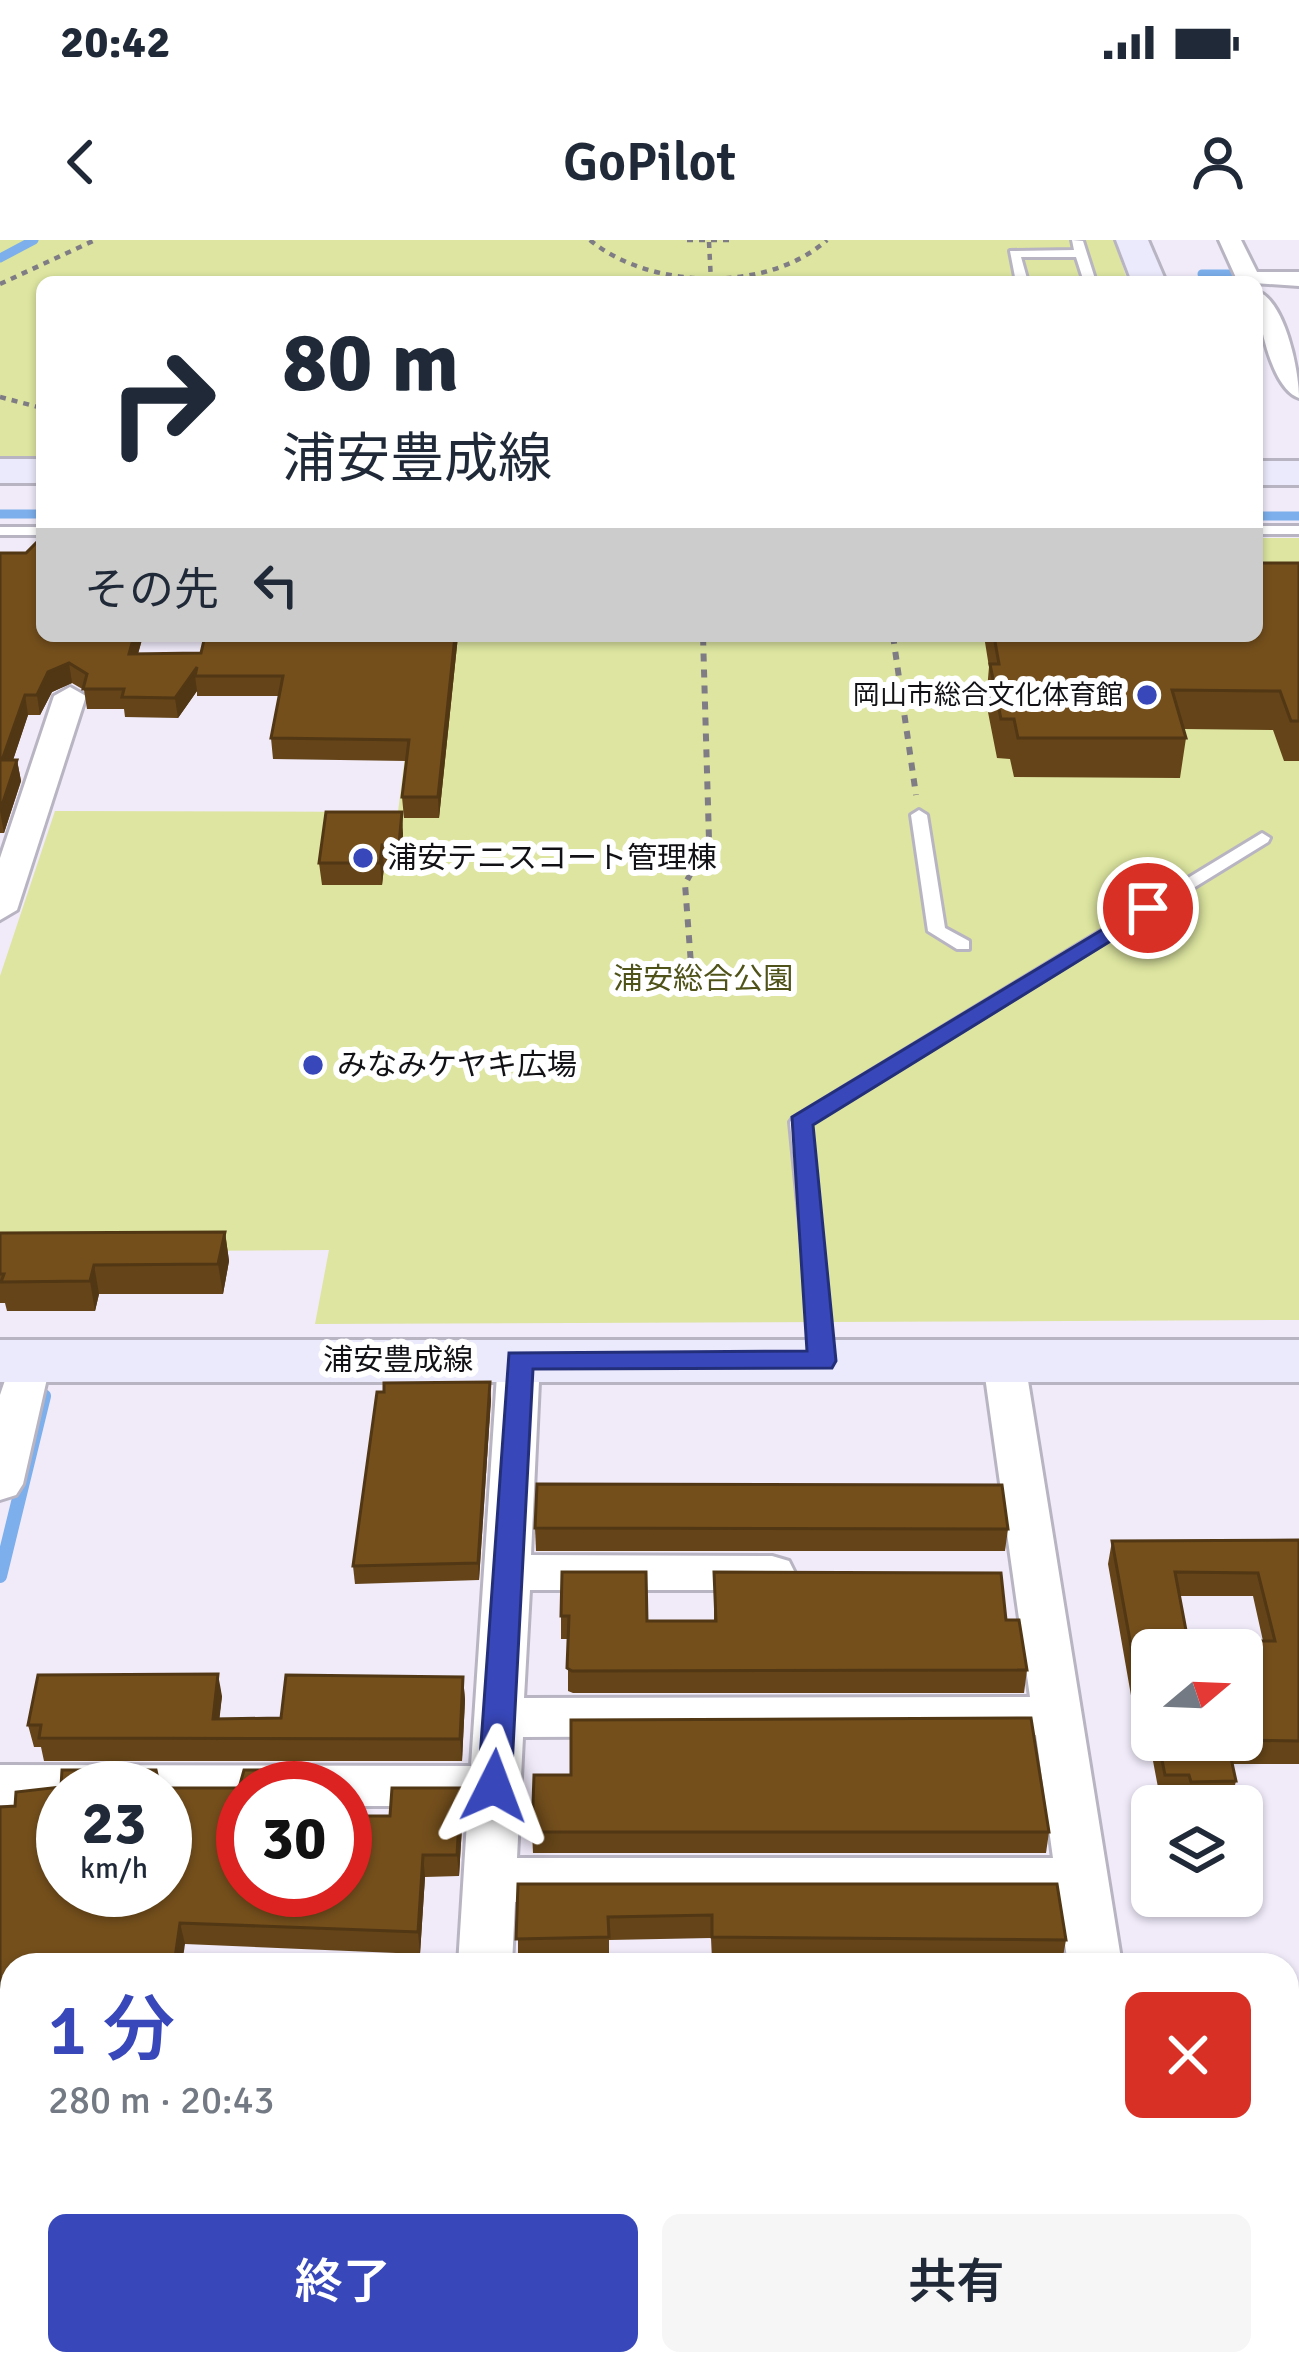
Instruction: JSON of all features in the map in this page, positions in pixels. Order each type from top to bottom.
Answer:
[{"type":"main road","points":[[1132,240],[1147,276]]},
{"type":"main road","points":[[0,471],[36,471]]},
{"type":"main road","points":[[1263,472],[1299,473]]},
{"type":"main road","name":"浦安豊成線","points":[[15,1361],[1299,1361]]},
{"type":"street","points":[[1230,240],[1248,276]]},
{"type":"street","points":[[1263,280],[1299,279]]},
{"type":"street","points":[[1263,310],[1299,390]]},
{"type":"street","points":[[0,910],[70,696]]},
{"type":"street","points":[[485,1953],[519,1360]]},
{"type":"street","points":[[0,1484],[15,1361]]},
{"type":"street","points":[[1004,1362],[1014,1574],[1057,1717],[1093,1953]]},
{"type":"street","points":[[507,1573],[806,1574]]},
{"type":"street","points":[[498,1718],[1057,1717]]},
{"type":"street","points":[[0,1785],[494,1786]]},
{"type":"street","points":[[489,1880],[1082,1880]]},
{"type":"lane","points":[[1020,276],[1014,254],[1079,247],[1088,276]]},
{"type":"lane","points":[[1263,530],[1299,530]]},
{"type":"lane","points":[[0,531],[36,531]]},
{"type":"lane","points":[[920,814],[937,931],[963,945]]},
{"type":"lane","points":[[822,1361],[800,1122],[1262,838]]},
{"type":"path","points":[[0,284],[95,240]]},
{"type":"path","points":[[590,240],[602,253],[631,265],[693,276]]},
{"type":"path","points":[[687,240],[733,240]]},
{"type":"path","points":[[727,276],[794,264],[827,240]]},
{"type":"path","points":[[709,242],[710,276]]},
{"type":"path","points":[[0,397],[36,406]]},
{"type":"path","points":[[693,991],[686,884],[710,840],[703,642]]},
{"type":"path","points":[[893,642],[920,814]]},
{"type":"green space","points":[[0,240],[1114,240],[1126,276],[36,276],[36,457],[0,457]]},
{"type":"green space","name":"浦安総合公園","points":[[1263,538],[1299,538],[1299,1320],[315,1324],[329,1250],[0,1252],[0,976],[55,811],[398,812],[419,642],[1263,642]]},
{"type":"building","points":[[36,543],[36,642],[132,642],[129,654],[201,653],[204,642],[454,642],[438,797],[402,797],[409,740],[271,738],[283,676],[195,676],[197,667],[175,698],[122,697],[124,689],[83,689],[87,674],[69,663],[48,672],[37,695],[25,695],[2,760],[17,760],[0,811],[0,553],[26,553]]},
{"type":"building","name":"岡山市総合文化体育館","points":[[1263,563],[1299,563],[1299,721],[1291,721],[1280,691],[1172,690],[1186,738],[1018,738],[1014,719],[1001,719],[990,664],[999,664],[995,642],[1263,642]]},
{"type":"building","points":[[326,812],[402,812],[399,844],[382,845],[380,863],[319,863]]},
{"type":"building","points":[[225,1232],[218,1264],[94,1265],[90,1281],[1,1282],[0,1233]]},
{"type":"building","points":[[490,1382],[478,1563],[353,1566],[377,1392],[384,1392],[384,1383]]},
{"type":"building","points":[[537,1484],[1002,1485],[1008,1529],[535,1528]]},
{"type":"building","points":[[1299,1540],[1299,1741],[1263,1740],[1263,1641],[1275,1641],[1258,1573],[1175,1572],[1186,1629],[1131,1629],[1131,1646],[1112,1541]]},
{"type":"building","points":[[562,1572],[646,1572],[647,1621],[716,1621],[714,1572],[1001,1573],[1006,1620],[1019,1620],[1027,1670],[572,1671],[567,1668],[569,1616],[561,1616]]},
{"type":"building","points":[[218,1674],[213,1719],[281,1718],[286,1675],[463,1677],[460,1739],[39,1738],[41,1725],[28,1725],[38,1675]]},
{"type":"building","points":[[1031,1718],[1049,1832],[532,1832],[534,1775],[571,1775],[571,1720]]},
{"type":"building","points":[[1162,1761],[1232,1761],[1236,1781],[1191,1782],[1189,1775],[1165,1775]]},
{"type":"building","points":[[192,1788],[216,1788],[216,1917],[372,1917],[372,1816],[390,1816],[392,1788],[461,1788],[457,1855],[423,1855],[418,1932],[180,1923],[176,1953],[0,1953],[0,1807],[15,1806],[16,1792],[36,1790],[36,1917],[192,1917]]},
{"type":"building","points":[[518,1884],[1057,1884],[1066,1940],[712,1937],[712,1915],[608,1917],[609,1937],[516,1939]]},
{"type":"waterway","points":[[0,258],[34,240]]},
{"type":"waterway","points":[[1202,274],[1252,274]]},
{"type":"waterway","points":[[0,514],[36,514]]},
{"type":"waterway","points":[[1263,516],[1299,516]]},
{"type":"waterway","points":[[0,1576],[44,1396]]},
{"type":"place","name":"岡山市総合文化体育館","points":[[1147,695]]},
{"type":"place","name":"浦安テニスコート管理棟","points":[[363,858]]},
{"type":"place","name":"みなみケヤキ広場","points":[[313,1065]]},
{"type":"route","points":[[494,1786],[519,1360],[822,1361],[800,1122],[1148,908]]}]
